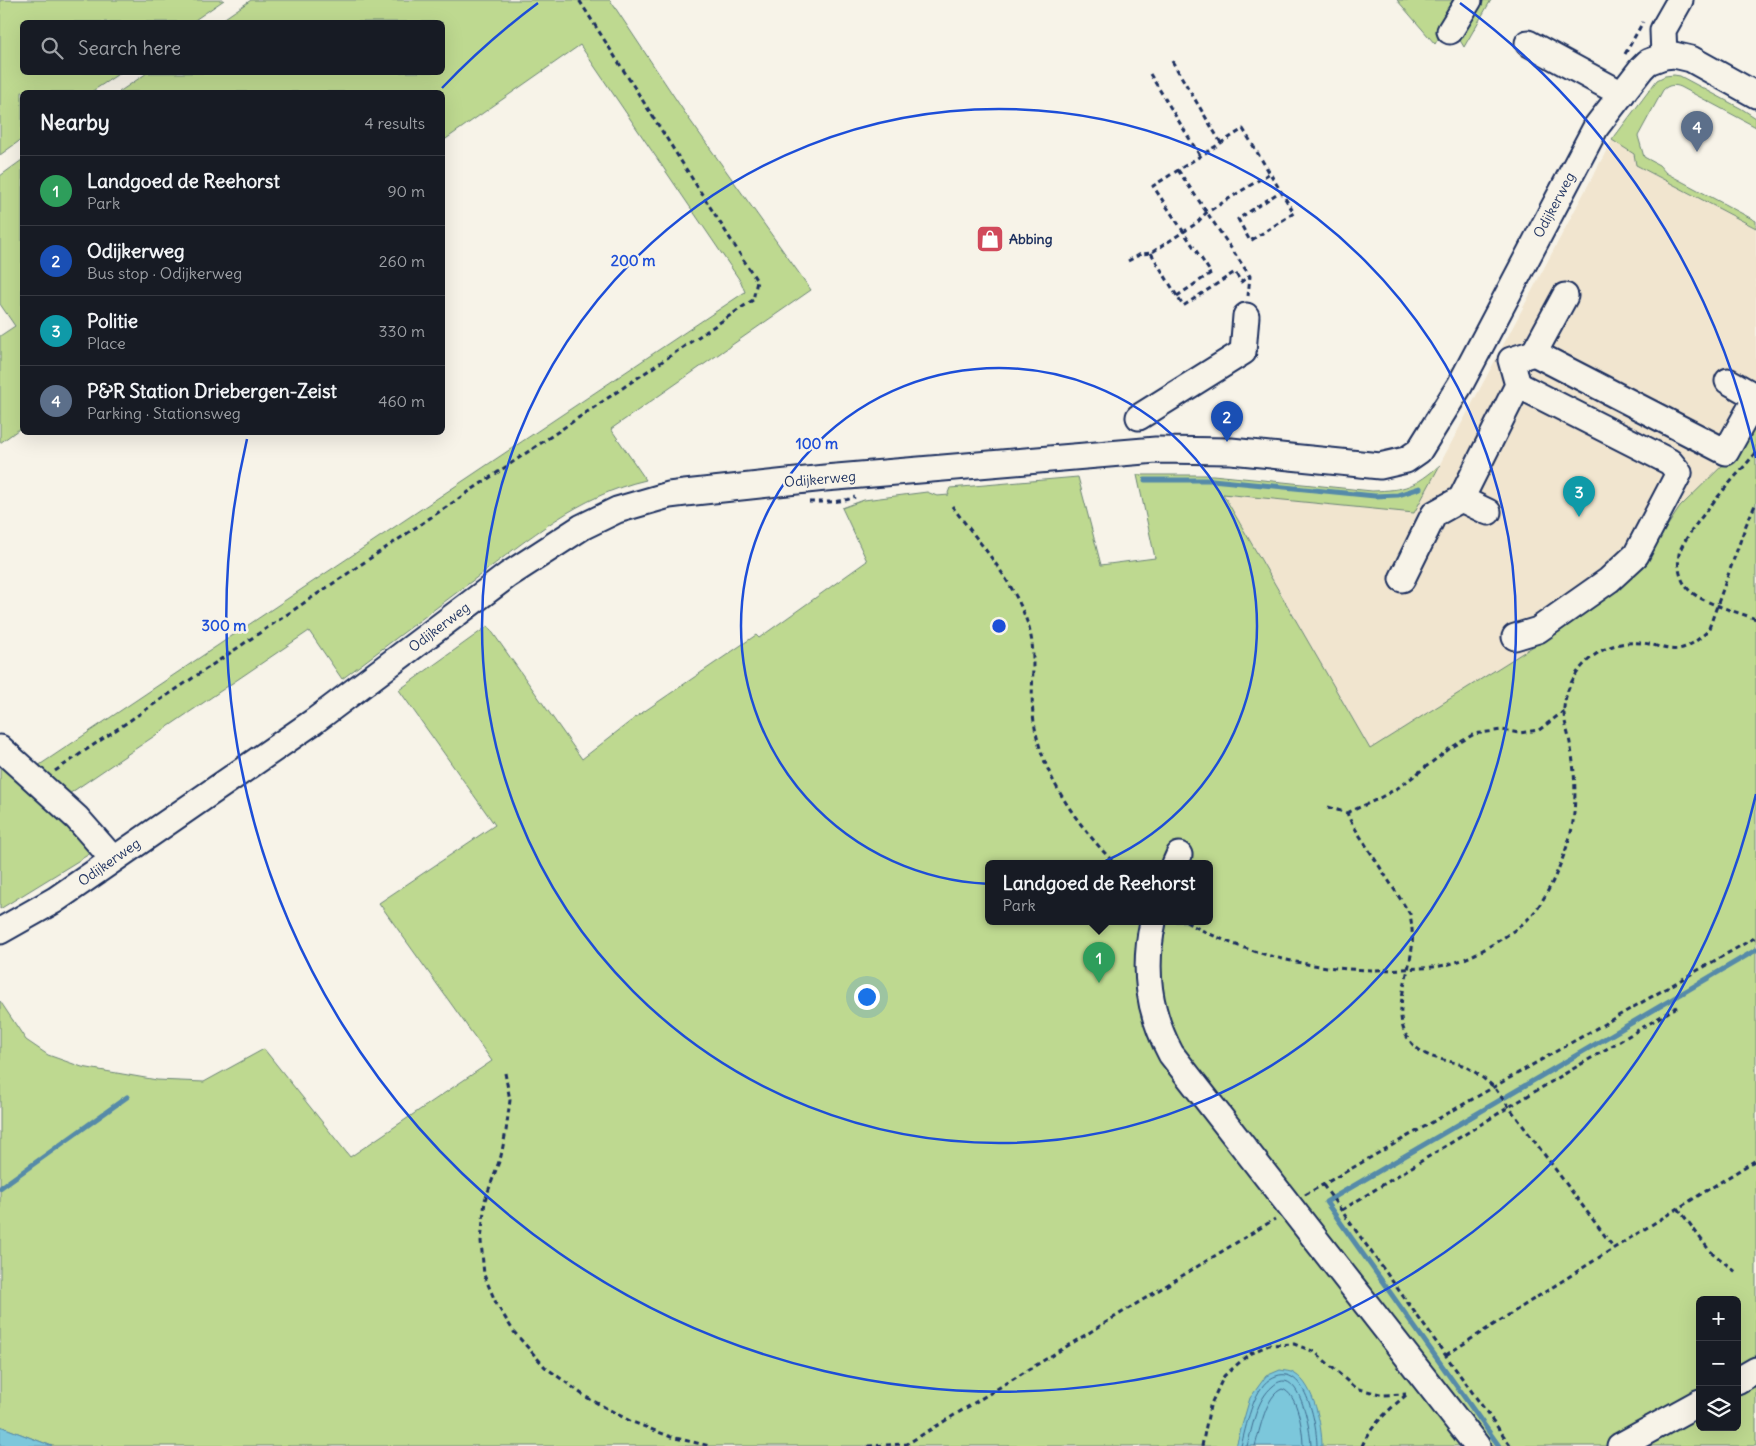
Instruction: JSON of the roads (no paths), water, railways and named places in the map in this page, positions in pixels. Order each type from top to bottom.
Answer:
[{"type":"street","points":[[1450,31],[1469,0]]},
{"type":"street","points":[[1680,0],[1663,30],[1664,56],[1674,55],[1691,59],[1756,95]]},
{"type":"street","points":[[1528,43],[1622,94]]},
{"type":"street","name":"Odijkerweg","points":[[0,932],[55,900],[313,722],[508,575],[582,527],[617,510],[669,495],[685,493],[1156,450],[1230,451],[1380,466],[1406,460],[1419,451],[1460,385],[1596,127],[1648,62],[1664,56]]},
{"type":"street","points":[[1402,580],[1434,514],[1461,499],[1518,384],[1523,357],[1565,296]]},
{"type":"street","points":[[1139,417],[1243,352],[1246,316]]},
{"type":"street","points":[[1482,344],[1523,357],[1726,452],[1756,398],[1728,381]]},
{"type":"street","points":[[1515,637],[1538,630],[1609,580],[1636,555],[1679,473],[1670,462],[1518,384]]},
{"type":"street","points":[[1461,499],[1488,512]]},
{"type":"street","points":[[0,748],[77,818],[113,859]]},
{"type":"street","points":[[1152,925],[1148,983],[1151,1004],[1171,1054],[1477,1446]]},
{"type":"street","points":[[1741,1379],[1756,1370]]},
{"type":"street","points":[[1620,1446],[1696,1404]]},
{"type":"water","points":[[1280,1370],[1295,1374],[1302,1379],[1312,1396],[1318,1417],[1322,1446],[1236,1446],[1250,1398],[1266,1376]]},
{"type":"water","points":[[0,1426],[52,1446],[0,1446]]},
{"type":"waterway","points":[[1145,480],[1212,480],[1375,496],[1398,495],[1420,488]]},
{"type":"waterway","points":[[1499,1446],[1326,1202],[1756,950]]},
{"type":"waterway","points":[[0,1188],[127,1097]]},
{"type":"place","name":"P&R Station Driebergen-Zeist","points":[[1697,152]]},
{"type":"place","name":"Abbing","points":[[990,239]]},
{"type":"place","name":"Odijkerweg","points":[[1227,442]]},
{"type":"place","name":"Politie","points":[[1579,517]]},
{"type":"place","name":"Landgoed de Reehorst","points":[[1099,983]]}]
